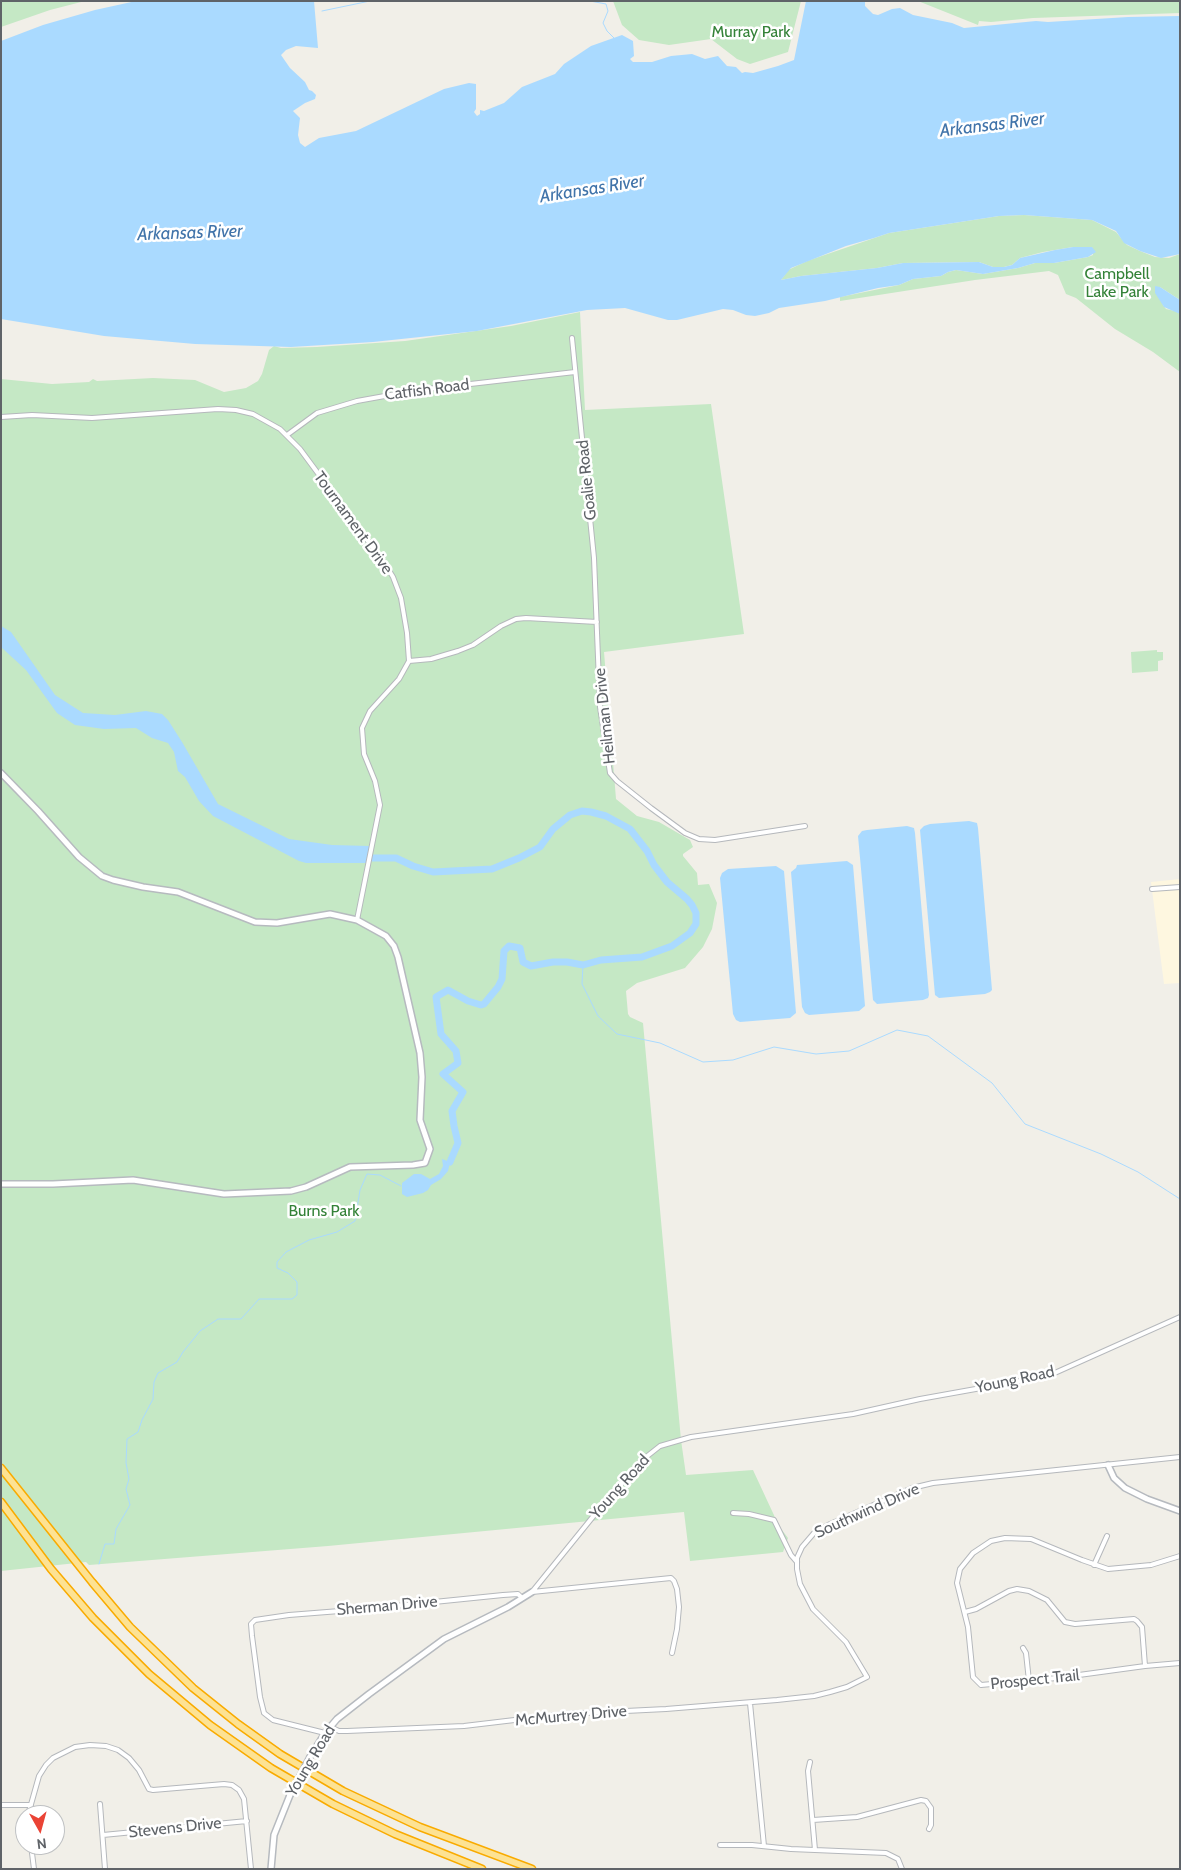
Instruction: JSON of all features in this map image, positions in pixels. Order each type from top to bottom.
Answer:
[{"type":"highway","points":[[1,1468],[130,1627],[194,1688],[238,1724],[280,1754],[343,1791],[420,1827],[532,1869]]},
{"type":"highway","points":[[1,1502],[51,1569],[93,1618],[149,1674],[210,1724],[271,1768],[333,1804],[395,1834],[482,1869]]},
{"type":"street","name":"Goalie Road","points":[[572,338],[592,533],[597,622]]},
{"type":"street","name":"Catfish Road","points":[[287,435],[317,413],[357,401],[418,390],[575,372]]},
{"type":"street","name":"Tournament Drive","points":[[1,417],[32,415],[92,418],[225,409],[253,414],[266,420],[287,435],[300,449],[391,573],[398,590],[405,617],[408,661]]},
{"type":"street","points":[[357,920],[380,798],[364,754],[362,728],[370,711],[399,680],[408,661],[431,659],[458,652],[516,619],[597,622]]},
{"type":"street","name":"Heilman Drive","points":[[597,622],[600,707],[609,770],[617,781],[685,833],[699,839],[715,840],[804,826]]},
{"type":"street","points":[[1,773],[87,865],[107,878],[178,892],[255,922],[277,923],[325,914],[357,920],[386,936],[396,952],[421,1061],[420,1120],[430,1149],[430,1154],[425,1163],[354,1166],[300,1190],[236,1194],[202,1192],[133,1180],[54,1184],[1,1184]]},
{"type":"street","points":[[1152,890],[1180,886]]},
{"type":"street","name":"Young Road","points":[[271,1869],[274,1835],[290,1795],[310,1757],[330,1727],[353,1706],[444,1639],[532,1592],[623,1481],[646,1456],[660,1446],[691,1438],[859,1413],[920,1399],[1048,1376],[1180,1317]]},
{"type":"street","points":[[1180,1457],[1108,1465],[1114,1478],[1124,1488],[1180,1511]]},
{"type":"street","name":"Southwind Drive","points":[[796,1562],[805,1541],[821,1528],[912,1488],[942,1482],[1108,1465]]},
{"type":"street","points":[[732,1513],[749,1514],[774,1520],[796,1562]]},
{"type":"street","points":[[1094,1565],[1106,1536]]},
{"type":"street","name":"Prospect Trail","points":[[1180,1556],[1151,1565],[1108,1569],[1031,1539],[1012,1537],[991,1542],[977,1549],[968,1558],[958,1575],[956,1583],[969,1630],[973,1676],[981,1685],[986,1686],[1180,1663]]},
{"type":"street","name":"McMurtrey Drive","points":[[330,1727],[339,1731],[348,1731],[464,1726],[565,1714],[750,1703],[814,1696],[847,1686],[867,1677],[841,1636],[821,1617],[806,1598],[800,1584],[796,1562]]},
{"type":"street","points":[[532,1592],[671,1578],[677,1589],[679,1607],[672,1653]]},
{"type":"street","points":[[965,1612],[976,1609],[1009,1591],[1018,1589],[1029,1591],[1047,1600],[1065,1622],[1075,1624],[1134,1619],[1142,1627],[1145,1666]]},
{"type":"street","name":"Sherman Drive","points":[[325,1733],[273,1720],[264,1713],[260,1697],[251,1624],[260,1618],[503,1595],[518,1594],[522,1598]]},
{"type":"street","points":[[1023,1648],[1026,1653],[1029,1681]]},
{"type":"street","points":[[750,1703],[764,1846]]},
{"type":"street","points":[[31,1805],[40,1776],[46,1765],[53,1758],[75,1747],[100,1745],[112,1748],[124,1754],[138,1770],[150,1789],[153,1790],[224,1784],[236,1787],[243,1796],[251,1869]]},
{"type":"street","points":[[810,1762],[808,1771],[815,1850]]},
{"type":"street","points":[[813,1820],[857,1817],[921,1800],[928,1803],[931,1808],[931,1825],[929,1829]]},
{"type":"street","points":[[100,1804],[105,1869]]},
{"type":"street","points":[[1,1805],[15,1805]]},
{"type":"street","name":"Stevens Drive","points":[[103,1835],[247,1821]]},
{"type":"street","points":[[720,1845],[886,1853],[898,1859],[902,1869]]},
{"type":"street","points":[[32,1855],[34,1869]]},
{"type":"shaded area","points":[[1180,879],[1180,983],[1164,984],[1151,882]]},
{"type":"green space","points":[[1,1],[85,1],[50,10],[1,27]]},
{"type":"green space","name":"Murray Park","points":[[613,1],[801,1],[788,52],[750,64],[737,59],[711,39],[669,45],[639,40],[622,25]]},
{"type":"green space","points":[[918,1],[1180,1],[1180,13],[979,21],[978,25]]},
{"type":"green space","name":"Campbell Lake Park","points":[[1024,215],[1092,220],[1116,232],[1127,245],[1155,257],[1169,258],[1180,254],[1180,300],[1160,287],[1163,305],[1166,309],[1180,314],[1180,372],[1153,352],[1115,329],[1076,298],[1066,294],[1058,275],[1049,271],[975,280],[840,301],[840,297],[899,285],[913,279],[941,276],[956,270],[983,274],[1035,263],[1054,263],[1088,257],[1093,255],[1092,247],[1073,247],[1043,252],[1020,258],[1012,265],[1004,267],[993,267],[979,262],[903,263],[781,280],[788,270],[807,261],[889,233],[999,216]]},
{"type":"green space","name":"Burns Park","points":[[580,312],[585,410],[711,404],[744,634],[604,652],[616,799],[637,816],[659,822],[690,840],[693,847],[683,856],[697,873],[698,885],[709,884],[717,903],[712,929],[703,947],[685,968],[637,983],[626,991],[628,1014],[630,1017],[643,1023],[681,1440],[686,1475],[753,1470],[779,1526],[788,1538],[783,1552],[690,1561],[684,1512],[328,1546],[89,1565],[86,1562],[1,1571],[1,379],[52,384],[89,382],[93,379],[97,381],[153,378],[195,380],[224,392],[246,388],[258,381],[269,350],[274,346],[281,348],[317,347],[405,341],[511,326]]},
{"type":"green space","points":[[1157,650],[1157,652],[1163,652],[1163,660],[1158,661],[1158,671],[1132,673],[1131,652]]},
{"type":"water","name":"Arkansas River","points":[[136,1],[314,1],[318,48],[296,46],[286,50],[281,55],[290,68],[305,82],[309,90],[316,95],[315,99],[293,111],[300,118],[298,135],[300,143],[305,147],[319,138],[356,131],[444,89],[469,83],[476,84],[476,109],[474,112],[477,116],[480,114],[480,110],[484,111],[504,103],[522,87],[555,74],[564,64],[591,46],[622,35],[633,41],[634,56],[630,59],[633,62],[652,62],[671,56],[692,54],[705,59],[718,56],[727,66],[736,67],[742,73],[753,73],[778,66],[794,60],[806,1],[865,1],[865,6],[873,14],[878,15],[900,8],[913,15],[952,23],[964,28],[1036,21],[1180,16],[1180,254],[1161,258],[1140,251],[1124,243],[1116,231],[1092,220],[1024,215],[999,216],[889,233],[846,246],[791,268],[781,280],[903,263],[979,262],[993,267],[1004,267],[1012,265],[1020,258],[1073,247],[1092,247],[1096,252],[1088,257],[1054,263],[1035,263],[983,274],[956,270],[941,276],[913,279],[899,285],[878,288],[825,301],[779,308],[769,313],[755,316],[723,309],[677,320],[668,320],[625,308],[587,310],[477,331],[373,342],[291,347],[195,344],[104,336],[1,319],[1,41],[43,25],[95,10]]},
{"type":"water","points":[[1155,286],[1160,287],[1180,300],[1180,314],[1164,307],[1155,293]]},
{"type":"water","points":[[1,626],[11,632],[55,695],[83,713],[115,715],[146,711],[162,714],[182,742],[218,804],[289,839],[332,845],[370,846],[366,863],[306,863],[299,861],[213,816],[199,801],[185,777],[178,771],[174,752],[168,743],[152,738],[136,728],[104,729],[75,725],[57,713],[26,670],[1,647]]},
{"type":"water","points":[[969,821],[977,823],[978,828],[992,990],[985,994],[939,998],[935,995],[920,830],[930,824]]},
{"type":"water","points":[[907,826],[914,828],[915,833],[929,995],[928,998],[923,1000],[877,1004],[873,1000],[858,836],[862,831]]},
{"type":"water","points":[[847,861],[853,865],[865,1006],[859,1011],[809,1015],[805,1013],[802,1007],[791,872],[797,865]]},
{"type":"water","points":[[776,866],[784,871],[796,1013],[790,1018],[740,1022],[736,1020],[733,1014],[720,878],[722,873],[728,869]]},
{"type":"water","points":[[442,1159],[450,1162],[448,1171],[441,1179],[423,1193],[407,1197],[402,1194],[402,1183],[414,1174],[421,1174],[430,1179],[439,1174],[443,1166]]},
{"type":"waterway","points":[[322,11],[370,1]]},
{"type":"waterway","points":[[590,1],[606,4],[608,11],[603,23],[607,31],[614,38]]},
{"type":"waterway","points":[[370,858],[396,858],[433,872],[492,869],[540,847],[553,829],[570,815],[582,811],[591,812],[606,816],[630,829],[667,882],[687,899],[696,913],[696,924],[690,933],[672,946],[642,957],[601,960],[583,965],[553,962],[531,966],[523,962],[520,948],[509,946],[504,951],[502,979],[484,1004],[481,1005],[468,1001],[448,990],[436,997],[441,1034],[456,1051],[458,1063],[443,1074],[463,1092],[452,1111],[458,1143],[450,1162]]},
{"type":"waterway","points":[[583,965],[582,984],[598,1016],[617,1034],[660,1043],[703,1062],[733,1060],[774,1047],[816,1054],[849,1051],[897,1030],[928,1036],[992,1083],[1025,1124],[1101,1154],[1138,1172],[1180,1199]]},
{"type":"waterway","points":[[99,1564],[105,1544],[114,1544],[116,1529],[130,1505],[126,1489],[129,1479],[126,1463],[127,1439],[138,1432],[153,1399],[154,1382],[158,1373],[177,1362],[200,1331],[218,1319],[241,1319],[259,1299],[292,1299],[297,1295],[297,1282],[288,1273],[277,1268],[277,1262],[286,1252],[309,1240],[337,1232],[355,1221],[360,1190],[367,1174],[380,1175],[401,1186]]}]
